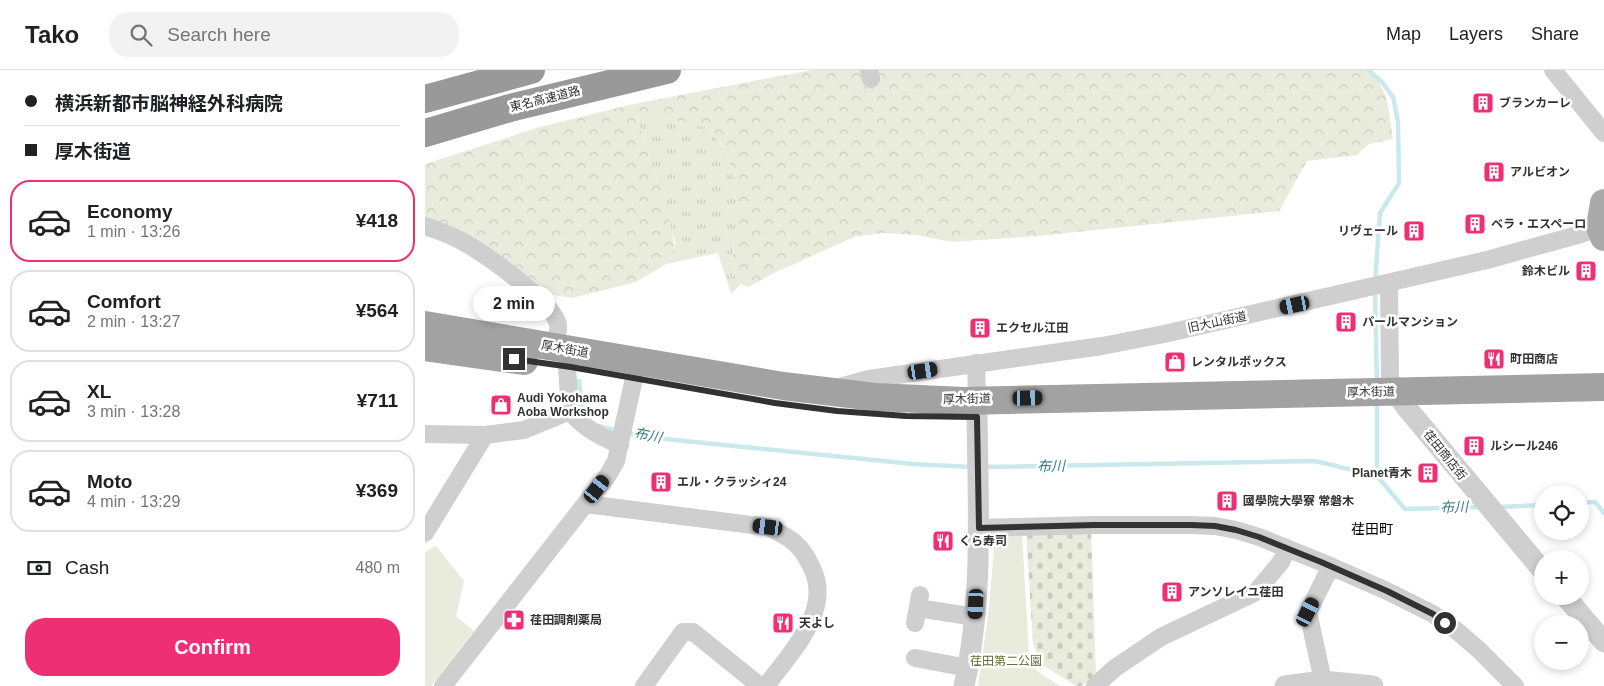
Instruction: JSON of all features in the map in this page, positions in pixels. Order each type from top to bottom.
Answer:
[{"type":"highway","points":[[425,99],[531,70]]},
{"type":"highway","name":"東名高速道路","points":[[425,133],[510,108],[667,70]]},
{"type":"highway","name":"厚木街道","points":[[425,325],[571,359],[634,378],[775,403],[837,411],[906,416],[977,408],[1401,399],[1604,402]]},
{"type":"highway","name":"厚木街道","points":[[425,347],[571,359],[977,408]]},
{"type":"highway","name":"厚木街道","points":[[1401,399],[1604,387]]},
{"type":"street","points":[[1553,70],[1604,133]]},
{"type":"street","name":"旧大山街道","points":[[824,391],[869,379],[1102,346],[1164,334],[1487,260],[1603,224]]},
{"type":"street","points":[[425,226],[468,244],[531,291],[554,315],[571,359],[569,411],[587,429],[621,438]]},
{"type":"street","points":[[1381,285],[1391,379],[1401,399]]},
{"type":"street","points":[[926,656],[966,677],[975,617],[979,528],[976,363]]},
{"type":"street","points":[[443,686],[530,572],[608,475],[616,461],[634,378]]},
{"type":"street","name":"荏田商店街","points":[[1401,399],[1534,560]]},
{"type":"street","points":[[425,434],[485,435],[525,430],[569,411]]},
{"type":"street","points":[[425,533],[485,435]]},
{"type":"street","points":[[586,504],[768,527],[791,538],[806,556],[817,579],[817,603],[808,628],[766,686]]},
{"type":"street","points":[[979,528],[1095,525],[1215,526],[1236,530],[1259,537],[1331,566],[1433,614],[1479,650],[1515,686]]},
{"type":"street","points":[[1095,686],[1115,668],[1161,637],[1256,592],[1281,562],[1287,549]]},
{"type":"street","points":[[1323,681],[1308,612],[1331,566]]},
{"type":"street","points":[[1573,605],[1604,642]]},
{"type":"street","points":[[917,609],[975,617]]},
{"type":"street","points":[[644,686],[683,632],[693,632],[761,686]]},
{"type":"street","points":[[1285,686],[1323,681],[1373,686]]},
{"type":"green space","points":[[812,70],[1373,70],[1387,99],[1393,139],[1369,144],[1357,155],[1307,161],[1279,211],[1038,236],[952,242],[916,235],[883,233],[854,237],[774,273],[748,287],[741,284],[735,277],[732,261],[736,229],[736,182],[725,149],[708,128],[674,120],[644,116],[638,121],[672,230],[675,251],[666,264],[636,282],[572,298],[541,293],[425,221],[425,164],[540,127],[633,104]]},
{"type":"green space","points":[[644,116],[674,120],[708,128],[725,149],[736,182],[736,229],[732,261],[735,277],[741,284],[731,294],[718,253],[666,264],[675,251],[675,241],[638,121]]},
{"type":"green space","points":[[1026,531],[1091,531],[1096,677],[1081,686],[1076,686],[1041,664],[1033,644]]},
{"type":"green space","name":"荏田第二公園","points":[[1022,533],[1029,655],[1037,671],[1060,686],[978,686],[989,609],[995,535]]},
{"type":"green space","points":[[436,546],[464,581],[456,616],[474,631],[431,686],[425,686],[425,552]]},
{"type":"waterway","points":[[1368,70],[1382,82],[1393,97],[1398,122],[1399,183],[1380,213],[1375,282]]},
{"type":"waterway","points":[[1375,290],[1377,384]]},
{"type":"waterway","name":"布川","points":[[579,381],[582,411],[585,416]]},
{"type":"waterway","points":[[1377,402],[1377,476]]},
{"type":"waterway","name":"布川","points":[[599,426],[618,431]]},
{"type":"waterway","name":"布川","points":[[626,433],[655,438],[913,464],[971,467]]},
{"type":"waterway","name":"布川","points":[[984,467],[1315,461],[1377,476],[1405,509],[1482,507]]},
{"type":"waterway","name":"布川","points":[[1589,502],[1595,502],[1604,513]]},
{"type":"waterway","name":"布川","points":[[1499,507],[1534,505]]},
{"type":"place","name":"ブランカーレ","points":[[1483,103]]},
{"type":"place","name":"アルビオン","points":[[1494,172]]},
{"type":"place","name":"ベラ・エスペーロ","points":[[1475,224]]},
{"type":"place","name":"リヴェール","points":[[1414,231]]},
{"type":"place","name":"鈴木ビル","points":[[1586,271]]},
{"type":"place","name":"パールマンション","points":[[1346,322]]},
{"type":"place","name":"エクセル江田","points":[[980,328]]},
{"type":"place","name":"町田商店","points":[[1494,359]]},
{"type":"place","name":"レンタルボックス","points":[[1175,362]]},
{"type":"place","name":"Audi Yokohama Aoba Workshop","points":[[501,405]]},
{"type":"place","name":"ルシール246","points":[[1474,446]]},
{"type":"place","name":"Planet青木","points":[[1428,473]]},
{"type":"place","name":"エル・クラッシィ24","points":[[661,482]]},
{"type":"place","name":"國學院大學寮 常磐木","points":[[1227,501]]},
{"type":"place","name":"くら寿司","points":[[943,541]]},
{"type":"place","name":"アンソレイユ荏田","points":[[1172,592]]},
{"type":"place","name":"荏田調剤薬局","points":[[514,620]]},
{"type":"place","name":"天よし","points":[[783,623]]},
{"type":"district","name":"荏田町","points":[[1372,529]]},
{"type":"route","points":[[514,359],[571,367],[775,403],[837,411],[906,416],[977,417],[979,528],[1191,525],[1215,526],[1236,530],[1259,537],[1321,562],[1387,591],[1433,614],[1445,623]]}]
